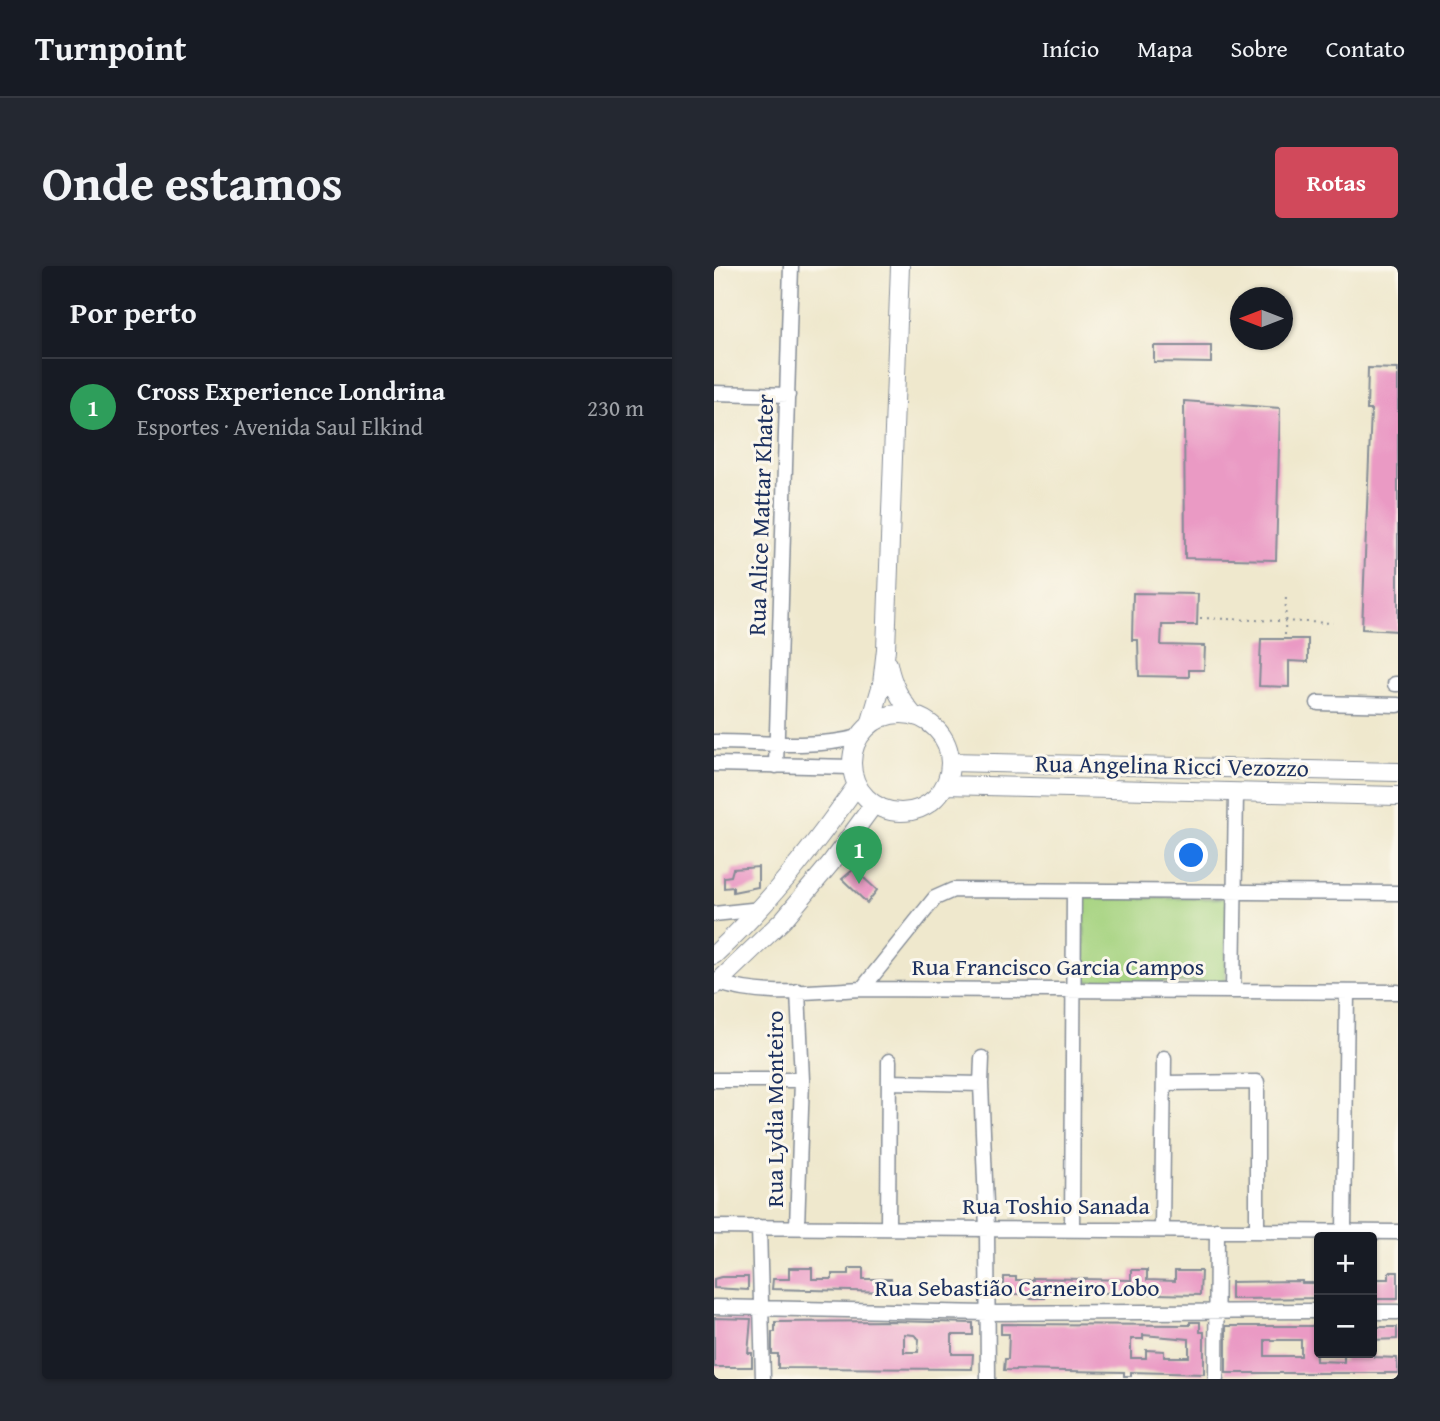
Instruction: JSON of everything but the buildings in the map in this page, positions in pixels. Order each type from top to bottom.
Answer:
[{"type":"main road","points":[[865,731],[883,717],[899,714],[928,722],[940,733],[950,762],[945,785],[937,796],[914,811],[886,810],[874,804],[857,785],[852,766],[853,751],[865,731],[882,684],[886,649],[900,266]]},
{"type":"main road","points":[[886,649],[892,683],[914,716]]},
{"type":"main road","points":[[950,762],[1398,772]]},
{"type":"main road","points":[[1260,793],[1261,769]]},
{"type":"main road","points":[[714,955],[761,909],[816,842],[857,785]]},
{"type":"main road","name":"Rua Angelina Ricci Vezozzo","points":[[945,785],[1398,796]]},
{"type":"main road","points":[[717,985],[783,920],[830,864],[874,804]]},
{"type":"street","name":"Rua Alice Mattar Khater","points":[[776,766],[791,266]]},
{"type":"street","points":[[714,393],[788,395]]},
{"type":"street","points":[[1318,703],[1398,705]]},
{"type":"street","points":[[714,742],[835,743],[865,731]]},
{"type":"street","points":[[714,764],[852,766]]},
{"type":"street","points":[[1233,991],[1236,793]]},
{"type":"street","points":[[862,989],[936,898],[953,890],[1398,893]]},
{"type":"street","points":[[1072,1229],[1074,891]]},
{"type":"street","points":[[714,915],[761,909]]},
{"type":"street","points":[[714,915],[727,926],[734,937]]},
{"type":"street","name":"Rua Francisco Garcia Campos","points":[[717,985],[744,990],[798,992],[862,989],[1398,992]]},
{"type":"street","name":"Rua Lydia Monteiro","points":[[797,1227],[802,1080],[798,992]]},
{"type":"street","points":[[1344,1231],[1347,992]]},
{"type":"street","points":[[982,1058],[988,1379]]},
{"type":"street","points":[[1162,1230],[1164,1058]]},
{"type":"street","points":[[888,1228],[890,1061]]},
{"type":"street","points":[[714,1080],[802,1080]]},
{"type":"street","points":[[889,1082],[981,1084]]},
{"type":"street","points":[[1164,1083],[1257,1082],[1257,1230]]},
{"type":"street","name":"Rua Toshio Sanada","points":[[714,1227],[1398,1232]]},
{"type":"street","points":[[760,1227],[762,1379]]},
{"type":"street","points":[[1216,1379],[1217,1230]]},
{"type":"street","name":"Rua Sebastião Carneiro Lobo","points":[[714,1307],[987,1312],[1314,1311]]},
{"type":"street","points":[[1377,1312],[1398,1312]]},
{"type":"path","points":[[1285,635],[1286,594]]},
{"type":"path","points":[[1200,618],[1333,623]]},
{"type":"green space","points":[[1084,898],[1228,898],[1225,983],[1084,981]]},
{"type":"place","name":"Cross Experience Londrina","points":[[859,884]]}]
